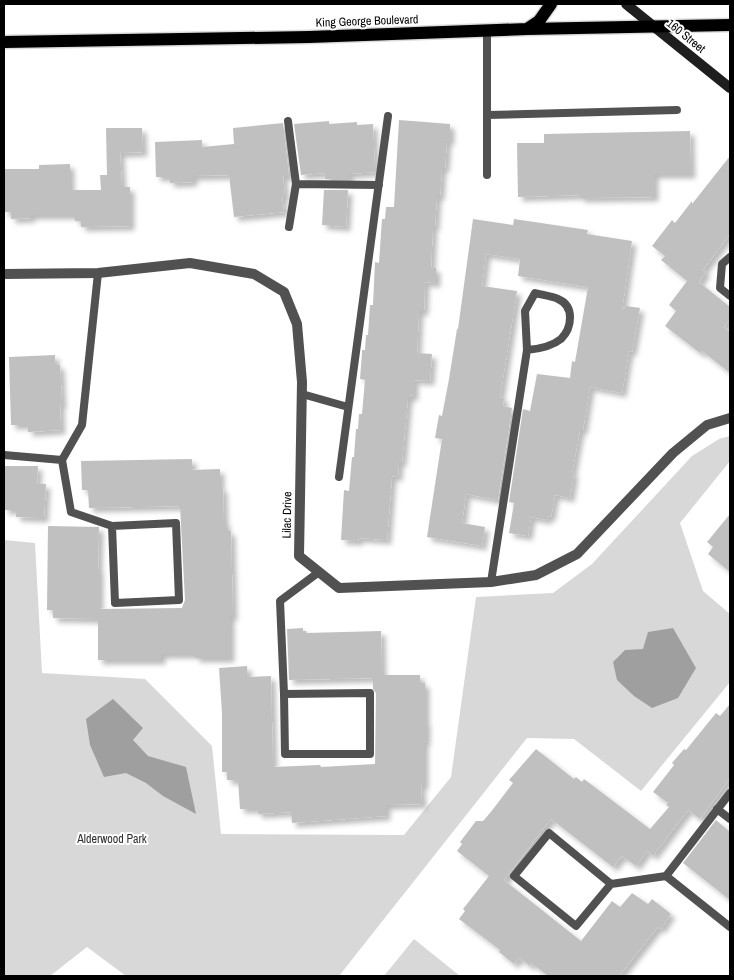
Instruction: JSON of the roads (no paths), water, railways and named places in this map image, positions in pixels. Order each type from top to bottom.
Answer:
[{"type":"main road","points":[[526,29],[539,21],[551,4]]},
{"type":"main road","name":"160 Street","points":[[626,4],[730,88]]},
{"type":"main road","name":"King George Boulevard","points":[[4,42],[308,37],[526,29],[730,25]]},
{"type":"street","name":"Lilac Drive","points":[[4,274],[98,273],[190,263],[254,274],[284,292],[296,324],[302,394],[298,556],[339,588],[491,582],[536,575],[577,554],[673,453],[707,425],[730,418]]},
{"type":"lane","points":[[487,31],[487,175]]},
{"type":"lane","points":[[487,115],[677,110]]},
{"type":"lane","points":[[339,477],[388,116]]},
{"type":"lane","points":[[288,121],[296,184],[289,227]]},
{"type":"lane","points":[[296,184],[379,185]]},
{"type":"lane","points":[[730,257],[722,264],[720,288],[730,296]]},
{"type":"lane","points":[[98,273],[82,426],[62,460],[71,512],[112,526],[176,523],[179,600],[115,602],[112,526]]},
{"type":"lane","points":[[491,582],[527,350],[526,311],[535,294],[560,299],[569,310],[570,325],[560,339],[545,348],[527,350]]},
{"type":"lane","points":[[302,394],[348,407]]},
{"type":"lane","points":[[4,455],[62,460]]},
{"type":"lane","points":[[284,694],[370,693],[370,754],[285,754],[280,601],[319,572]]},
{"type":"lane","points":[[611,884],[549,834],[514,876],[576,926],[611,884],[666,876],[730,792]]},
{"type":"lane","points":[[717,809],[730,820]]},
{"type":"lane","points":[[666,876],[730,928]]},
{"type":"park label","name":"Alderwood Park","points":[[112,839]]}]
